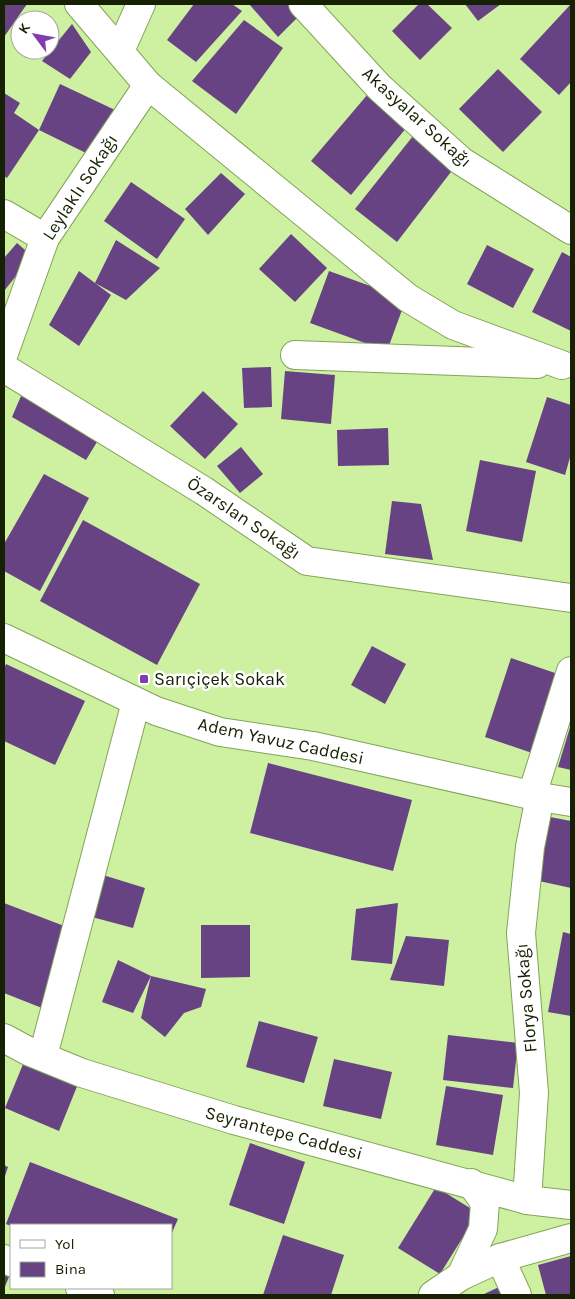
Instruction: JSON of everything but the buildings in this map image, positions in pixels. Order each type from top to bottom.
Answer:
[{"type":"street","points":[[79,4],[148,84],[408,298],[453,325],[567,366]]},
{"type":"street","points":[[120,52],[141,4]]},
{"type":"street","name":"Akasyalar Sokağı","points":[[302,4],[379,87],[461,160],[571,230]]},
{"type":"street","name":"Leylaklı Sokağı","points":[[4,353],[45,238],[148,84]]},
{"type":"street","points":[[4,214],[45,238]]},
{"type":"street","points":[[295,355],[567,366]]},
{"type":"street","name":"Özarslan Sokağı","points":[[4,368],[204,491],[307,561],[571,598]]},
{"type":"street","name":"Adem Yavuz Caddesi","points":[[4,638],[156,711],[220,732],[313,746],[536,796],[571,802]]},
{"type":"street","name":"Florya Sokağı","points":[[527,1200],[534,1093],[521,933],[536,796],[571,671]]},
{"type":"street","points":[[43,1056],[136,702]]},
{"type":"street","name":"Seyrantepe Caddesi","points":[[4,1038],[28,1051],[82,1073],[234,1120],[527,1200],[571,1204]]},
{"type":"street","points":[[461,1276],[483,1229],[485,1203],[471,1184]]},
{"type":"street","points":[[433,1295],[461,1276],[500,1258],[571,1238]]},
{"type":"street","points":[[500,1258],[517,1295]]},
{"type":"street","points":[[83,1289],[100,1295]]},
{"type":"place","name":"Sarıçiçek Sokak","points":[[144,679]]}]
